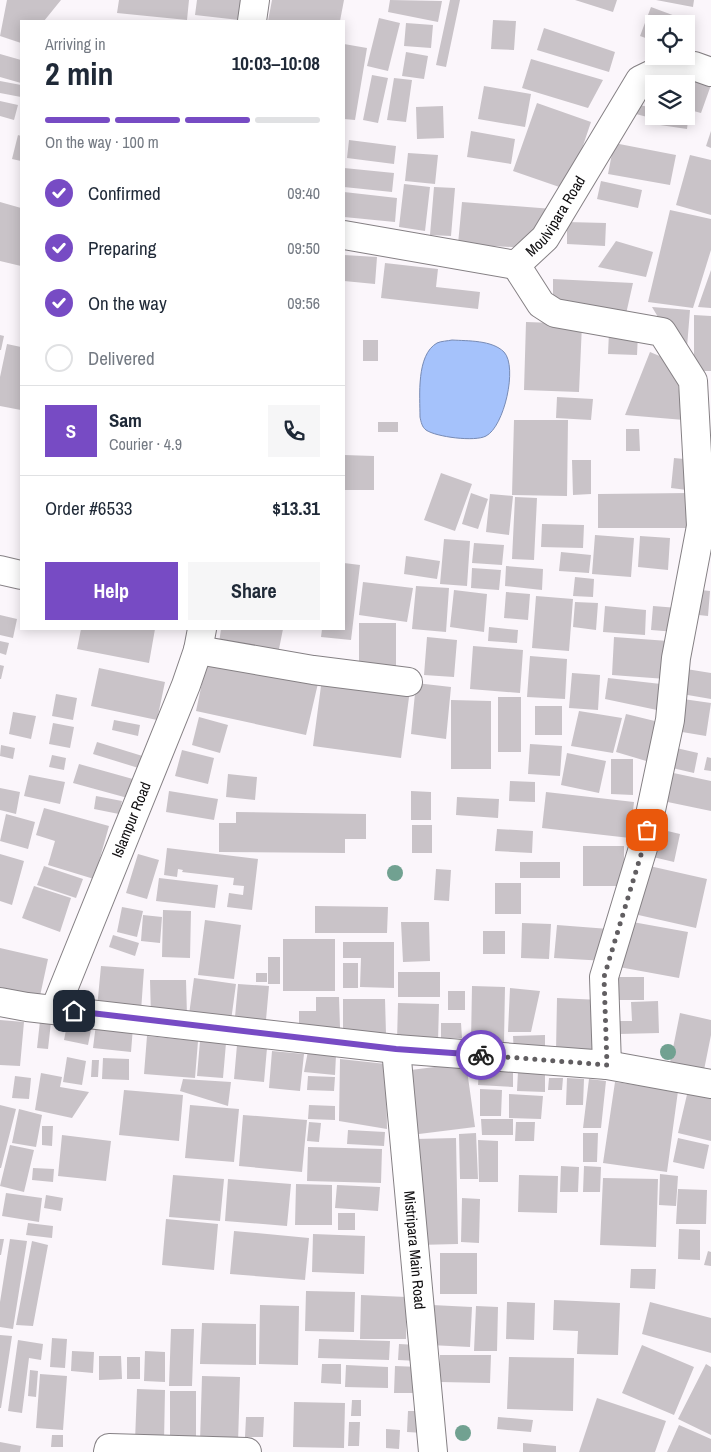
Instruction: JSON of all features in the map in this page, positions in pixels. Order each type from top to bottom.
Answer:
[{"type":"street","points":[[252,20],[255,0]]},
{"type":"street","name":"Moulvipara Road","points":[[345,235],[516,265],[545,238],[640,80],[671,65],[694,66],[711,72]]},
{"type":"street","points":[[516,265],[541,304],[555,313],[662,332],[693,381],[701,526],[676,658],[670,720],[645,839],[604,977],[607,1065]]},
{"type":"street","points":[[0,570],[20,575]]},
{"type":"street","points":[[200,640],[313,670],[408,682]]},
{"type":"street","name":"Islampur Road","points":[[55,1009],[186,685],[200,640]]},
{"type":"street","points":[[0,1002],[27,1007],[396,1049],[607,1065],[711,1084]]},
{"type":"street","name":"Mistripara Main Road","points":[[396,1049],[433,1452]]},
{"type":"street","points":[[108,1452],[109,1448],[247,1452]]},
{"type":"water","points":[[452,340],[493,345],[504,352],[508,360],[510,370],[509,383],[503,409],[493,430],[481,438],[465,439],[438,435],[426,430],[421,423],[420,388],[422,366],[425,357],[437,343]]},
{"type":"building","points":[[7,0],[61,0],[45,20],[20,20],[20,43],[0,36]]},
{"type":"building","points":[[119,0],[189,0],[187,20],[117,13]]},
{"type":"building","points":[[197,0],[242,0],[239,20],[195,15]]},
{"type":"building","points":[[272,0],[344,0],[340,20],[268,20]]},
{"type":"building","points":[[390,0],[442,1],[438,22],[388,12]]},
{"type":"building","points":[[450,0],[460,0],[446,67],[436,65]]},
{"type":"building","points":[[575,0],[617,0],[613,12]]},
{"type":"building","points":[[656,0],[694,0],[693,7]]},
{"type":"building","points":[[651,7],[672,15],[648,15]]},
{"type":"building","points":[[379,18],[400,23],[388,71],[367,66]]},
{"type":"building","points":[[493,20],[516,21],[514,50],[491,49]]},
{"type":"building","points":[[406,23],[433,25],[431,48],[404,46]]},
{"type":"building","points":[[645,23],[645,38],[640,36]]},
{"type":"building","points":[[544,28],[615,52],[609,72],[537,50]]},
{"type":"building","points":[[345,44],[367,48],[355,120],[345,119]]},
{"type":"building","points":[[406,52],[428,56],[424,79],[402,76]]},
{"type":"building","points":[[0,54],[20,60],[20,83],[0,77]]},
{"type":"building","points":[[531,59],[603,80],[588,108],[522,88]]},
{"type":"building","points":[[662,70],[678,75],[660,75]]},
{"type":"building","points":[[372,75],[388,78],[378,123],[363,120]]},
{"type":"building","points":[[394,78],[412,80],[406,122],[387,120]]},
{"type":"building","points":[[695,80],[711,85],[701,113],[695,111]]},
{"type":"building","points":[[0,81],[20,85],[20,97],[0,93]]},
{"type":"building","points":[[484,86],[531,94],[525,127],[478,119]]},
{"type":"building","points":[[0,101],[18,105],[14,120],[0,116]]},
{"type":"building","points":[[537,103],[591,122],[568,190],[513,171]]},
{"type":"building","points":[[634,104],[645,106],[645,116],[632,113]]},
{"type":"building","points":[[443,106],[444,138],[417,139],[416,107]]},
{"type":"building","points":[[660,125],[687,125],[687,129]]},
{"type":"building","points":[[471,131],[515,139],[511,164],[467,157]]},
{"type":"building","points":[[711,131],[711,148],[706,146]]},
{"type":"building","points":[[18,135],[20,136],[20,161],[12,159]]},
{"type":"building","points":[[349,140],[396,146],[394,164],[347,158]]},
{"type":"building","points":[[614,143],[676,155],[670,185],[608,174]]},
{"type":"building","points":[[408,153],[438,155],[435,184],[405,181]]},
{"type":"building","points":[[690,155],[711,160],[711,215],[676,205]]},
{"type":"building","points":[[345,168],[394,173],[392,192],[345,187]]},
{"type":"building","points":[[601,181],[642,190],[638,208],[597,199]]},
{"type":"building","points":[[404,184],[430,187],[425,231],[399,227]]},
{"type":"building","points":[[434,187],[455,188],[451,236],[430,235]]},
{"type":"building","points":[[345,192],[397,198],[395,222],[345,217]]},
{"type":"building","points":[[0,202],[20,208],[20,266],[0,261]]},
{"type":"building","points":[[462,202],[553,209],[528,248],[458,244]]},
{"type":"building","points":[[670,210],[711,219],[711,250],[693,308],[648,302]]},
{"type":"building","points":[[567,222],[606,223],[605,246],[567,244]]},
{"type":"building","points":[[616,241],[653,252],[646,277],[598,267]]},
{"type":"building","points":[[345,255],[377,257],[375,284],[345,281]]},
{"type":"building","points":[[385,263],[438,269],[436,287],[480,292],[478,309],[381,298]]},
{"type":"building","points":[[711,270],[711,308],[698,307]]},
{"type":"building","points":[[553,279],[633,283],[626,314],[553,307]]},
{"type":"building","points":[[652,307],[690,310],[687,347],[670,337]]},
{"type":"building","points":[[694,315],[711,316],[711,371],[694,371]]},
{"type":"building","points":[[526,322],[582,324],[579,392],[524,390]]},
{"type":"building","points":[[609,332],[638,334],[637,355],[608,354]]},
{"type":"building","points":[[0,335],[4,336],[1,350],[0,350]]},
{"type":"building","points":[[363,340],[378,340],[378,361],[363,361]]},
{"type":"building","points":[[7,344],[20,347],[20,410],[0,406],[0,377]]},
{"type":"building","points":[[650,352],[674,362],[684,420],[625,415]]},
{"type":"building","points":[[557,397],[593,399],[591,420],[556,418]]},
{"type":"building","points":[[514,420],[568,420],[567,496],[512,495]]},
{"type":"building","points":[[378,422],[398,422],[398,432],[378,432]]},
{"type":"building","points":[[626,429],[639,429],[640,451],[626,451]]},
{"type":"building","points":[[345,455],[374,456],[374,490],[345,490]]},
{"type":"building","points":[[674,458],[694,460],[695,491],[671,488]]},
{"type":"building","points":[[572,460],[591,460],[591,494],[573,495]]},
{"type":"building","points":[[441,473],[472,484],[455,531],[424,520]]},
{"type":"building","points":[[471,493],[488,499],[478,529],[462,524]]},
{"type":"building","points":[[689,493],[689,528],[598,528],[598,494]]},
{"type":"building","points":[[490,494],[513,496],[509,535],[486,532]]},
{"type":"building","points":[[515,497],[537,498],[534,560],[512,559]]},
{"type":"building","points":[[542,524],[584,525],[583,548],[541,547]]},
{"type":"building","points":[[595,535],[634,538],[631,577],[592,574]]},
{"type":"building","points":[[640,536],[670,538],[668,570],[638,567]]},
{"type":"building","points":[[444,539],[470,541],[467,586],[440,584]]},
{"type":"building","points":[[474,543],[504,545],[502,565],[472,563]]},
{"type":"building","points":[[561,552],[591,555],[589,573],[559,571]]},
{"type":"building","points":[[406,556],[440,561],[437,579],[404,574]]},
{"type":"building","points":[[345,563],[360,565],[351,640],[321,637],[322,630],[345,630]]},
{"type":"building","points":[[506,566],[543,569],[542,590],[505,586]]},
{"type":"building","points":[[472,568],[501,570],[499,590],[471,588]]},
{"type":"building","points":[[575,577],[594,579],[593,597],[573,596]]},
{"type":"building","points":[[363,582],[413,588],[407,622],[359,615]]},
{"type":"building","points":[[416,586],[449,588],[446,632],[412,629]]},
{"type":"building","points":[[691,589],[710,591],[708,616],[689,614]]},
{"type":"building","points":[[454,590],[487,594],[484,632],[450,627]]},
{"type":"building","points":[[506,592],[530,594],[528,620],[504,618]]},
{"type":"building","points":[[536,596],[573,599],[569,651],[532,648]]},
{"type":"building","points":[[575,602],[598,603],[596,630],[573,627]]},
{"type":"building","points":[[605,606],[646,610],[645,635],[603,632]]},
{"type":"building","points":[[653,606],[678,608],[676,632],[651,630]]},
{"type":"building","points":[[0,615],[17,619],[13,638],[0,635]]},
{"type":"building","points":[[359,623],[396,623],[396,673],[359,673]]},
{"type":"building","points":[[489,627],[518,630],[517,643],[488,641]]},
{"type":"building","points":[[81,630],[155,630],[149,663],[77,649]]},
{"type":"building","points":[[221,630],[283,630],[278,654],[219,643]]},
{"type":"building","points":[[427,637],[457,640],[454,677],[424,675]]},
{"type":"building","points":[[614,637],[668,641],[666,679],[612,675]]},
{"type":"building","points":[[0,641],[9,643],[6,655],[0,653]]},
{"type":"building","points":[[473,646],[523,650],[520,693],[470,689]]},
{"type":"building","points":[[208,655],[319,679],[306,735],[196,711]]},
{"type":"building","points":[[530,656],[567,659],[565,699],[527,697]]},
{"type":"building","points":[[0,665],[4,666],[1,679],[0,679]]},
{"type":"building","points":[[99,668],[165,682],[157,720],[91,706]]},
{"type":"building","points":[[680,668],[711,673],[711,699],[676,693]]},
{"type":"building","points":[[323,671],[411,682],[401,758],[313,746]]},
{"type":"building","points":[[572,673],[600,675],[598,710],[569,708]]},
{"type":"building","points":[[608,678],[661,684],[657,710],[605,699]]},
{"type":"building","points":[[416,683],[451,687],[446,739],[411,734]]},
{"type":"building","points":[[56,694],[77,698],[73,720],[52,716]]},
{"type":"building","points":[[498,697],[521,697],[521,752],[498,752]]},
{"type":"building","points":[[676,698],[711,703],[706,736],[670,730]]},
{"type":"building","points":[[451,700],[491,701],[491,769],[451,769]]},
{"type":"building","points":[[535,706],[562,706],[562,735],[535,735]]},
{"type":"building","points":[[579,711],[622,718],[613,753],[571,746]]},
{"type":"building","points":[[13,712],[36,716],[31,739],[9,734]]},
{"type":"building","points":[[626,714],[663,723],[653,763],[616,752]]},
{"type":"building","points":[[199,717],[228,725],[220,753],[192,745]]},
{"type":"building","points":[[114,720],[140,725],[138,736],[112,730]]},
{"type":"building","points":[[53,723],[74,727],[70,748],[49,744]]},
{"type":"building","points":[[97,742],[149,758],[145,770],[93,754]]},
{"type":"building","points":[[530,744],[562,746],[560,776],[528,774]]},
{"type":"building","points":[[1,745],[15,748],[13,759],[0,756]]},
{"type":"building","points":[[672,747],[698,753],[694,773],[668,767]]},
{"type":"building","points":[[182,750],[214,758],[208,784],[175,776]]},
{"type":"building","points":[[567,753],[606,761],[599,793],[561,785]]},
{"type":"building","points":[[52,755],[66,758],[64,770],[49,767]]},
{"type":"building","points":[[707,757],[711,758],[711,771],[704,770]]},
{"type":"building","points":[[611,759],[633,759],[633,795],[611,794]]},
{"type":"building","points":[[79,764],[140,781],[135,800],[73,783]]},
{"type":"building","points":[[664,771],[711,781],[711,811],[658,800]]},
{"type":"building","points":[[228,774],[257,777],[255,800],[226,797]]},
{"type":"building","points":[[29,775],[65,782],[60,804],[24,796]]},
{"type":"building","points":[[510,781],[535,782],[535,802],[509,801]]},
{"type":"building","points":[[0,788],[20,792],[16,814],[0,810]]},
{"type":"building","points":[[169,791],[218,799],[214,820],[166,812]]},
{"type":"building","points":[[411,791],[431,792],[431,820],[411,820]]},
{"type":"building","points":[[546,792],[634,802],[630,838],[542,828]]},
{"type":"building","points":[[96,796],[122,801],[119,814],[94,809]]},
{"type":"building","points":[[457,797],[499,799],[498,818],[456,815]]},
{"type":"building","points":[[44,808],[109,826],[94,879],[48,865],[55,841],[36,835]]},
{"type":"building","points":[[236,812],[366,814],[366,839],[345,839],[345,853],[219,852],[219,823],[236,823]]},
{"type":"building","points":[[6,814],[35,822],[28,849],[0,841]]},
{"type":"building","points":[[412,825],[432,825],[432,853],[412,853]]},
{"type":"building","points":[[497,829],[533,831],[532,853],[495,851]]},
{"type":"building","points":[[659,829],[680,834],[674,862],[653,857]]},
{"type":"building","points":[[583,846],[624,846],[624,886],[583,886]]},
{"type":"building","points":[[167,848],[258,859],[252,910],[227,907],[229,893],[243,895],[244,886],[233,885],[234,878],[182,872],[183,870],[178,869],[177,877],[164,875]]},
{"type":"building","points":[[0,854],[24,861],[12,905],[0,901]]},
{"type":"building","points":[[138,854],[159,860],[147,899],[126,893]]},
{"type":"building","points":[[520,862],[560,862],[560,878],[520,878]]},
{"type":"building","points":[[645,865],[707,879],[696,928],[634,914]]},
{"type":"building","points":[[44,866],[83,879],[76,898],[37,885]]},
{"type":"building","points":[[436,869],[451,870],[449,901],[434,900]]},
{"type":"building","points":[[159,878],[218,885],[215,908],[156,901]]},
{"type":"building","points":[[495,883],[521,883],[521,914],[495,914]]},
{"type":"building","points":[[34,886],[71,898],[60,932],[22,918]]},
{"type":"building","points":[[315,906],[388,907],[387,933],[315,933]]},
{"type":"building","points":[[122,907],[143,911],[137,937],[117,932]]},
{"type":"building","points":[[163,910],[191,911],[190,958],[162,957]]},
{"type":"building","points":[[143,915],[162,917],[160,943],[141,941]]},
{"type":"building","points":[[205,920],[241,925],[234,979],[198,975]]},
{"type":"building","points":[[627,921],[688,932],[679,978],[619,967]]},
{"type":"building","points":[[401,922],[429,922],[430,961],[403,962]]},
{"type":"building","points":[[522,923],[551,924],[549,959],[521,958]]},
{"type":"building","points":[[557,925],[609,929],[606,961],[554,958]]},
{"type":"building","points":[[483,931],[505,931],[505,954],[483,954]]},
{"type":"building","points":[[113,935],[139,943],[135,956],[109,947]]},
{"type":"building","points":[[283,939],[335,939],[335,991],[283,991]]},
{"type":"building","points":[[343,942],[394,942],[394,988],[360,987],[361,958],[343,958]]},
{"type":"building","points":[[0,948],[48,959],[40,996],[0,987]]},
{"type":"building","points":[[268,957],[280,957],[280,984],[268,984]]},
{"type":"building","points":[[343,963],[358,963],[358,988],[343,988]]},
{"type":"building","points":[[101,966],[144,969],[141,1011],[97,1008]]},
{"type":"building","points":[[398,972],[440,972],[440,997],[398,997]]},
{"type":"building","points":[[256,973],[267,973],[267,982],[256,982]]},
{"type":"building","points":[[614,977],[644,977],[644,1000],[614,1000]]},
{"type":"building","points":[[194,978],[236,984],[230,1028],[188,1022]]},
{"type":"building","points":[[150,980],[186,980],[187,1016],[151,1016]]},
{"type":"building","points":[[238,984],[269,986],[265,1031],[234,1028]]},
{"type":"building","points":[[472,986],[505,987],[504,1042],[471,1042]]},
{"type":"building","points":[[510,988],[540,991],[531,1032],[508,1032]]},
{"type":"building","points":[[448,991],[465,991],[465,1010],[448,1010]]},
{"type":"building","points":[[316,997],[339,997],[340,1028],[299,1028],[299,1011],[316,1011]]},
{"type":"building","points":[[557,998],[601,1000],[600,1055],[556,1052]]},
{"type":"building","points":[[343,999],[385,999],[386,1034],[343,1035]]},
{"type":"building","points":[[658,1001],[659,1033],[619,1034],[619,1021],[632,1021],[631,1002]]},
{"type":"building","points":[[398,1003],[439,1004],[438,1042],[397,1041]]},
{"type":"building","points":[[680,1013],[711,1020],[711,1035],[704,1070],[670,1063]]},
{"type":"building","points":[[0,1020],[24,1022],[20,1066],[0,1065]]},
{"type":"building","points":[[40,1021],[51,1022],[48,1049],[37,1048]]},
{"type":"building","points":[[441,1023],[461,1023],[462,1038],[441,1038]]},
{"type":"building","points":[[96,1024],[133,1027],[131,1052],[93,1048]]},
{"type":"building","points":[[67,1025],[91,1030],[88,1045],[64,1040]]},
{"type":"building","points":[[545,1035],[545,1054],[514,1055],[513,1036]]},
{"type":"building","points":[[147,1036],[198,1041],[195,1078],[144,1074]]},
{"type":"building","points":[[200,1041],[226,1043],[223,1078],[197,1076]]},
{"type":"building","points":[[237,1045],[267,1048],[264,1082],[234,1079]]},
{"type":"building","points":[[272,1051],[304,1054],[300,1091],[269,1088]]},
{"type":"building","points":[[308,1051],[336,1055],[335,1075],[304,1072]]},
{"type":"building","points":[[67,1057],[86,1061],[82,1085],[63,1082]]},
{"type":"building","points":[[103,1058],[129,1059],[129,1080],[102,1079]]},
{"type":"building","points":[[340,1059],[386,1064],[387,1129],[339,1121]]},
{"type":"building","points":[[92,1060],[99,1060],[98,1077],[91,1077]]},
{"type":"building","points":[[466,1063],[475,1127],[411,1135],[403,1071]]},
{"type":"building","points":[[479,1070],[513,1071],[513,1087],[478,1085]]},
{"type":"building","points":[[518,1071],[545,1072],[545,1092],[517,1091]]},
{"type":"building","points":[[41,1073],[62,1077],[60,1087],[89,1092],[72,1118],[35,1110]]},
{"type":"building","points":[[15,1076],[31,1078],[29,1099],[12,1098]]},
{"type":"building","points":[[308,1076],[335,1077],[334,1091],[307,1090]]},
{"type":"building","points":[[549,1078],[563,1078],[562,1090],[548,1090]]},
{"type":"building","points":[[567,1078],[584,1079],[583,1105],[566,1105]]},
{"type":"building","points":[[183,1079],[231,1082],[228,1106],[180,1091]]},
{"type":"building","points":[[589,1079],[606,1081],[601,1128],[583,1128]]},
{"type":"building","points":[[615,1082],[678,1091],[667,1172],[603,1163]]},
{"type":"building","points":[[689,1086],[711,1091],[711,1141],[678,1133]]},
{"type":"building","points":[[480,1089],[502,1090],[501,1116],[480,1116]]},
{"type":"building","points":[[124,1090],[183,1095],[179,1141],[119,1135]]},
{"type":"building","points":[[509,1094],[543,1096],[541,1119],[509,1118]]},
{"type":"building","points":[[0,1105],[16,1109],[1,1168],[0,1168]]},
{"type":"building","points":[[190,1105],[239,1109],[234,1162],[185,1158]]},
{"type":"building","points":[[309,1105],[335,1106],[335,1120],[308,1119]]},
{"type":"building","points":[[19,1109],[42,1115],[36,1147],[12,1143]]},
{"type":"building","points":[[243,1115],[307,1120],[302,1172],[239,1166]]},
{"type":"building","points":[[481,1119],[513,1119],[513,1135],[482,1135]]},
{"type":"building","points":[[309,1122],[321,1123],[319,1142],[307,1141]]},
{"type":"building","points":[[516,1122],[535,1122],[534,1141],[515,1141]]},
{"type":"building","points":[[42,1126],[53,1126],[52,1146],[42,1145]]},
{"type":"building","points":[[348,1130],[385,1132],[384,1146],[347,1144]]},
{"type":"building","points":[[476,1133],[478,1179],[460,1179],[459,1134]]},
{"type":"building","points":[[583,1133],[598,1133],[597,1162],[583,1162]]},
{"type":"building","points":[[62,1135],[111,1141],[106,1181],[58,1176]]},
{"type":"building","points":[[456,1138],[458,1244],[417,1245],[415,1139]]},
{"type":"building","points":[[678,1138],[709,1145],[704,1169],[673,1162]]},
{"type":"building","points":[[478,1140],[498,1141],[498,1182],[479,1182]]},
{"type":"building","points":[[10,1145],[34,1150],[24,1192],[0,1186]]},
{"type":"building","points":[[308,1147],[382,1149],[381,1183],[307,1181]]},
{"type":"building","points":[[561,1166],[579,1167],[578,1192],[560,1192]]},
{"type":"building","points":[[584,1166],[601,1167],[600,1192],[583,1192]]},
{"type":"building","points":[[33,1168],[54,1169],[53,1182],[32,1180]]},
{"type":"building","points":[[660,1174],[678,1176],[676,1206],[659,1205]]},
{"type":"building","points":[[173,1175],[224,1179],[220,1221],[169,1217]]},
{"type":"building","points":[[519,1175],[558,1176],[557,1213],[518,1212]]},
{"type":"building","points":[[603,1178],[658,1179],[656,1247],[600,1245]]},
{"type":"building","points":[[228,1179],[291,1184],[287,1226],[225,1221]]},
{"type":"building","points":[[296,1184],[332,1185],[332,1225],[295,1225]]},
{"type":"building","points":[[337,1185],[380,1187],[378,1211],[335,1208]]},
{"type":"building","points":[[678,1189],[707,1190],[706,1224],[676,1224]]},
{"type":"building","points":[[6,1193],[42,1198],[39,1222],[2,1216]]},
{"type":"building","points":[[46,1195],[63,1198],[61,1211],[44,1208]]},
{"type":"building","points":[[462,1198],[480,1199],[479,1243],[461,1242]]},
{"type":"building","points":[[338,1213],[355,1213],[355,1230],[338,1230]]},
{"type":"building","points":[[166,1219],[218,1224],[214,1270],[162,1265]]},
{"type":"building","points":[[28,1223],[53,1226],[52,1238],[26,1235]]},
{"type":"building","points":[[679,1229],[700,1230],[700,1260],[678,1259]]},
{"type":"building","points":[[234,1231],[309,1238],[305,1280],[230,1274]]},
{"type":"building","points":[[313,1234],[365,1236],[364,1274],[312,1272]]},
{"type":"building","points":[[0,1239],[4,1239],[1,1255],[0,1255]]},
{"type":"building","points":[[10,1239],[27,1241],[13,1329],[0,1327],[0,1302]]},
{"type":"building","points":[[32,1241],[48,1245],[33,1326],[16,1325]]},
{"type":"building","points":[[708,1251],[711,1252],[711,1266],[704,1265]]},
{"type":"building","points":[[440,1253],[477,1253],[477,1294],[440,1294]]},
{"type":"building","points":[[631,1269],[656,1269],[655,1289],[630,1288]]},
{"type":"building","points":[[306,1291],[355,1292],[354,1332],[305,1331]]},
{"type":"building","points":[[361,1295],[407,1297],[406,1339],[360,1339]]},
{"type":"building","points":[[554,1300],[620,1303],[618,1355],[577,1354],[578,1331],[553,1330]]},
{"type":"building","points":[[507,1302],[535,1303],[534,1340],[506,1339]]},
{"type":"building","points":[[650,1302],[711,1318],[711,1353],[642,1334]]},
{"type":"building","points":[[260,1305],[299,1306],[298,1365],[259,1364]]},
{"type":"building","points":[[432,1305],[472,1307],[470,1347],[430,1345]]},
{"type":"building","points":[[476,1306],[498,1307],[497,1351],[474,1351]]},
{"type":"building","points":[[202,1323],[256,1324],[256,1365],[200,1364]]},
{"type":"building","points":[[171,1329],[194,1329],[192,1386],[169,1386]]},
{"type":"building","points":[[0,1335],[12,1336],[1,1408],[0,1408]]},
{"type":"building","points":[[52,1338],[67,1339],[65,1368],[50,1367]]},
{"type":"building","points":[[319,1339],[390,1341],[389,1360],[318,1358]]},
{"type":"building","points":[[18,1340],[43,1344],[41,1360],[29,1358],[22,1413],[8,1411]]},
{"type":"building","points":[[399,1344],[418,1345],[418,1361],[398,1360]]},
{"type":"building","points":[[642,1345],[694,1367],[674,1415],[622,1393]]},
{"type":"building","points":[[72,1351],[94,1352],[93,1373],[71,1371]]},
{"type":"building","points":[[145,1351],[165,1352],[165,1382],[144,1381]]},
{"type":"building","points":[[440,1355],[491,1355],[490,1383],[440,1382]]},
{"type":"building","points":[[99,1356],[121,1356],[122,1379],[99,1380]]},
{"type":"building","points":[[127,1357],[140,1357],[140,1379],[127,1379]]},
{"type":"building","points":[[509,1357],[574,1358],[573,1411],[507,1409]]},
{"type":"building","points":[[322,1364],[341,1364],[341,1384],[321,1383]]},
{"type":"building","points":[[706,1364],[711,1367],[711,1435],[678,1419]]},
{"type":"building","points":[[346,1365],[388,1367],[388,1388],[345,1387]]},
{"type":"building","points":[[395,1366],[419,1367],[418,1393],[394,1393]]},
{"type":"building","points":[[30,1370],[38,1371],[36,1397],[28,1396]]},
{"type":"building","points":[[40,1374],[67,1376],[63,1430],[36,1428]]},
{"type":"building","points":[[202,1376],[240,1377],[238,1443],[200,1442]]},
{"type":"building","points":[[137,1389],[165,1390],[164,1442],[135,1441]]},
{"type":"building","points":[[170,1391],[196,1391],[196,1440],[170,1440]]},
{"type":"building","points":[[597,1398],[666,1421],[655,1452],[579,1452]]},
{"type":"building","points":[[352,1400],[361,1400],[361,1416],[351,1416]]},
{"type":"building","points":[[294,1402],[345,1403],[344,1448],[293,1447]]},
{"type":"building","points":[[408,1411],[424,1411],[424,1433],[407,1432]]},
{"type":"building","points":[[246,1417],[264,1417],[263,1437],[245,1437]]},
{"type":"building","points":[[498,1417],[533,1420],[531,1432],[497,1429]]},
{"type":"building","points":[[349,1422],[360,1422],[359,1446],[348,1446]]},
{"type":"building","points":[[679,1425],[711,1439],[711,1452],[667,1452]]},
{"type":"building","points":[[386,1429],[400,1430],[399,1449],[386,1448]]},
{"type":"building","points":[[52,1435],[63,1435],[63,1447],[51,1447]]},
{"type":"building","points":[[0,1442],[21,1446],[20,1452],[0,1452]]},
{"type":"building","points":[[523,1443],[556,1446],[556,1452],[523,1452]]},
{"type":"way so far","points":[[481,1055],[607,1065],[604,977],[647,830]]},
{"type":"route","points":[[74,1011],[396,1049],[481,1055]]}]
